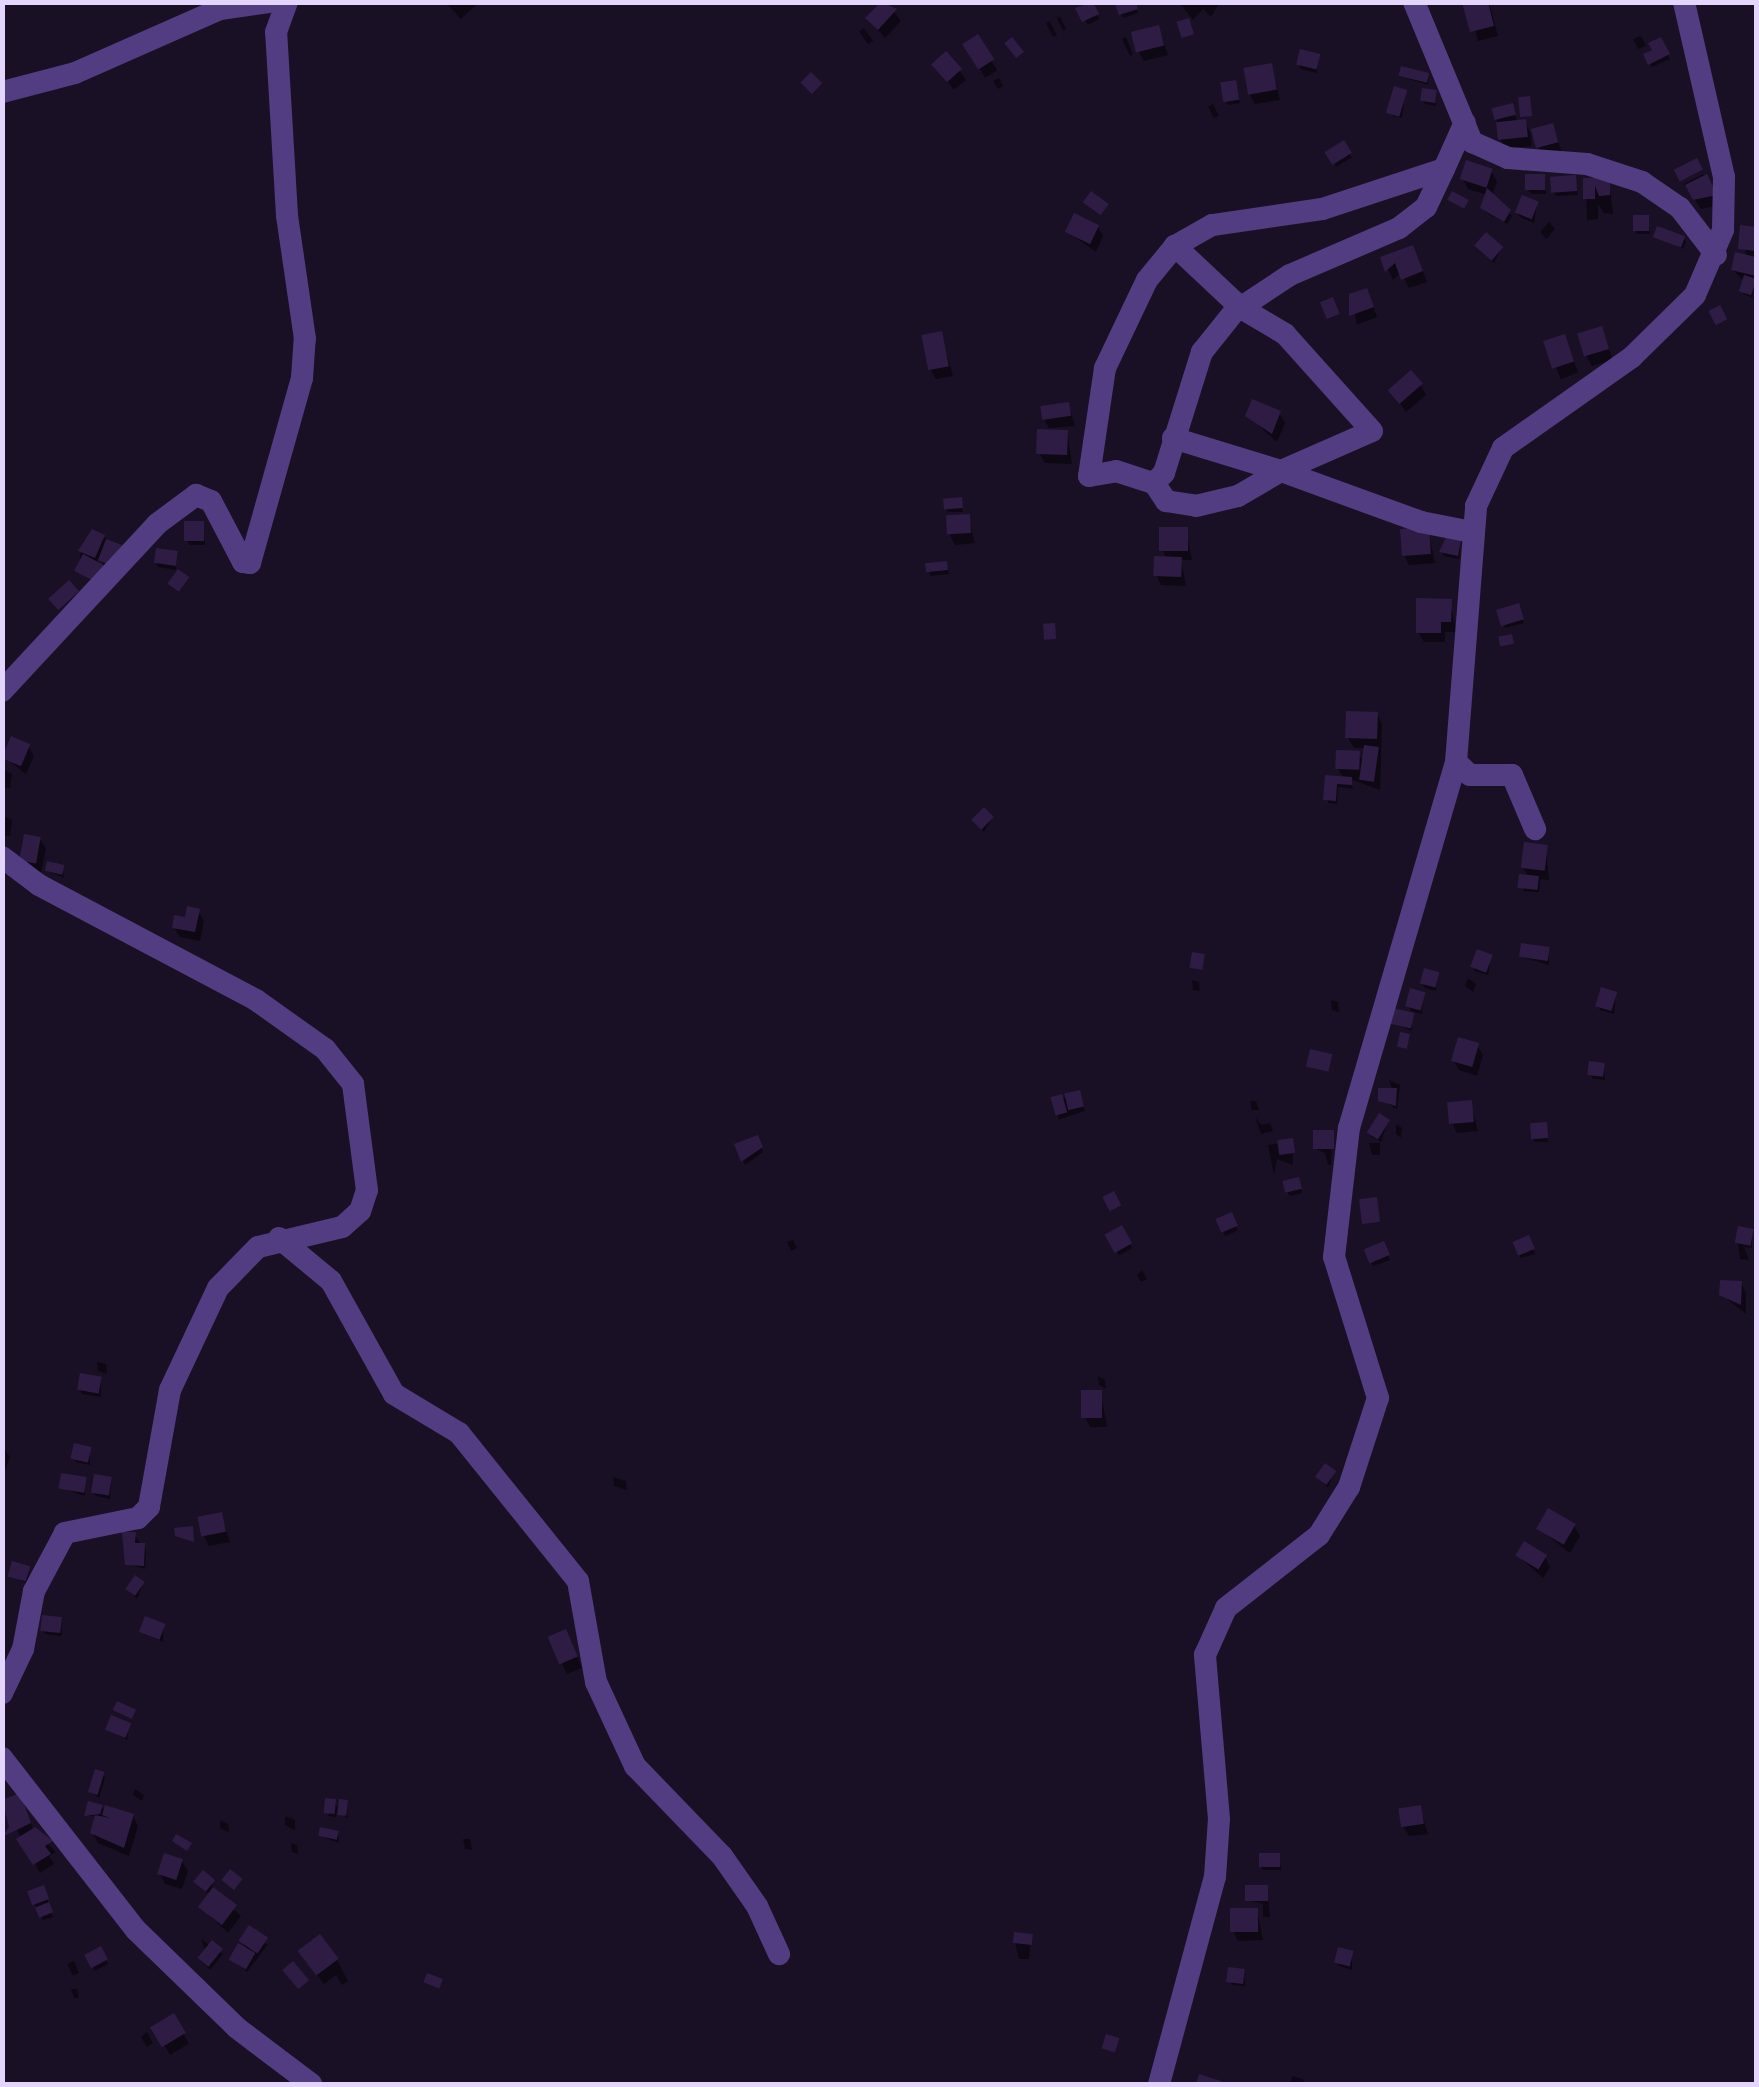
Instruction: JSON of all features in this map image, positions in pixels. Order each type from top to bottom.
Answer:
[{"type":"street","points":[[2,92],[76,73],[220,9],[269,2]]},
{"type":"street","points":[[2,691],[157,524],[196,494],[211,502],[243,562],[250,562],[302,378],[305,340],[287,215],[287,133],[276,32],[287,2]]},
{"type":"street","points":[[1414,2],[1472,142],[1487,153],[1543,165],[1587,164],[1642,182],[1680,208],[1716,256]]},
{"type":"street","points":[[1159,2084],[1215,1877],[1219,1819],[1205,1655],[1226,1608],[1319,1536],[1349,1487],[1378,1398],[1334,1256],[1342,1180],[1349,1128],[1407,916],[1456,762],[1472,532],[1490,466],[1504,448],[1632,357],[1695,295],[1716,256],[1724,177],[1684,2]]},
{"type":"street","points":[[1154,483],[1164,473],[1202,352],[1240,308],[1290,275],[1399,228],[1426,207],[1465,122]]},
{"type":"street","points":[[1175,246],[1240,308],[1285,334],[1372,431],[1280,470],[1238,496],[1196,506],[1166,501],[1154,483],[1116,472],[1089,476],[1105,368],[1147,280],[1175,246],[1212,224],[1322,209],[1444,169]]},
{"type":"street","points":[[1174,438],[1280,470],[1421,522],[1472,532]]},
{"type":"street","points":[[1456,762],[1470,775],[1512,775],[1534,829]]},
{"type":"street","points":[[2,857],[40,885],[256,1000],[325,1049],[353,1084],[367,1190],[360,1211],[323,1236],[280,1238],[239,1260],[170,1390],[150,1508],[138,1518],[65,1533],[34,1591],[23,1648],[2,1692]]},
{"type":"street","points":[[280,1238],[331,1281],[394,1394],[459,1432],[578,1581],[596,1682],[635,1766],[722,1856],[757,1906],[779,1954]]},
{"type":"street","points":[[2,1758],[136,1930],[237,2028],[311,2084]]},
{"type":"building","points":[[881,2],[897,9],[878,30],[865,18]]},
{"type":"building","points":[[1093,2],[1099,14],[1082,22],[1075,8]]},
{"type":"building","points":[[1114,2],[1136,2],[1138,9],[1119,15]]},
{"type":"building","points":[[1462,2],[1488,2],[1494,26],[1470,32]]},
{"type":"building","points":[[1189,18],[1194,34],[1182,38],[1177,22]]},
{"type":"building","points":[[1159,25],[1164,45],[1136,52],[1131,32]]},
{"type":"building","points":[[978,34],[994,59],[978,70],[962,44]]},
{"type":"building","points":[[1012,37],[1024,52],[1016,58],[1004,43]]},
{"type":"building","points":[[1661,37],[1670,54],[1648,65],[1643,54],[1652,50],[1648,43]]},
{"type":"building","points":[[1300,49],[1320,54],[1317,70],[1296,65]]},
{"type":"building","points":[[946,51],[962,69],[947,82],[931,64]]},
{"type":"building","points":[[1272,63],[1277,90],[1248,95],[1243,68]]},
{"type":"building","points":[[1401,66],[1429,73],[1427,83],[1399,76]]},
{"type":"building","points":[[811,72],[822,83],[812,94],[800,83]]},
{"type":"building","points":[[1236,80],[1239,100],[1223,102],[1220,83]]},
{"type":"building","points":[[1394,86],[1407,90],[1399,117],[1386,113]]},
{"type":"building","points":[[1422,88],[1437,90],[1435,103],[1420,101]]},
{"type":"building","points":[[1530,96],[1532,116],[1520,117],[1518,97]]},
{"type":"building","points":[[1513,103],[1516,115],[1495,120],[1492,108]]},
{"type":"building","points":[[1526,119],[1528,137],[1498,140],[1496,122]]},
{"type":"building","points":[[1553,123],[1558,142],[1536,148],[1531,129]]},
{"type":"building","points":[[1344,140],[1352,153],[1332,165],[1324,152]]},
{"type":"building","points":[[1697,158],[1703,170],[1680,181],[1674,170]]},
{"type":"building","points":[[1466,160],[1493,169],[1486,188],[1460,179]]},
{"type":"building","points":[[1525,174],[1545,174],[1545,190],[1525,190]]},
{"type":"building","points":[[1707,174],[1717,195],[1693,200],[1685,185]]},
{"type":"building","points":[[1576,175],[1577,191],[1551,193],[1550,177]]},
{"type":"building","points":[[1583,178],[1610,178],[1610,195],[1599,196],[1595,186],[1595,199],[1583,199]]},
{"type":"building","points":[[1487,188],[1511,210],[1504,222],[1480,208]]},
{"type":"building","points":[[1091,191],[1109,204],[1101,215],[1083,202]]},
{"type":"building","points":[[1452,191],[1469,200],[1464,209],[1447,200]]},
{"type":"building","points":[[1522,195],[1539,202],[1532,219],[1515,213]]},
{"type":"building","points":[[1074,213],[1099,225],[1090,244],[1065,232]]},
{"type":"building","points":[[1633,215],[1649,215],[1649,231],[1633,231]]},
{"type":"building","points":[[1740,225],[1756,227],[1756,251],[1738,249]]},
{"type":"building","points":[[1657,226],[1685,236],[1681,248],[1653,237]]},
{"type":"building","points":[[1486,232],[1503,247],[1492,261],[1474,246]]},
{"type":"building","points":[[1413,245],[1423,271],[1401,280],[1395,263],[1385,272],[1380,257]]},
{"type":"building","points":[[1735,252],[1756,257],[1756,276],[1731,270]]},
{"type":"building","points":[[1744,275],[1756,279],[1751,295],[1739,291]]},
{"type":"building","points":[[1367,288],[1374,307],[1349,316],[1349,294]]},
{"type":"building","points":[[1333,297],[1340,314],[1327,319],[1320,302]]},
{"type":"building","points":[[1720,305],[1727,319],[1716,325],[1708,311]]},
{"type":"building","points":[[1602,326],[1609,349],[1584,357],[1577,334]]},
{"type":"building","points":[[942,331],[949,366],[928,370],[921,335]]},
{"type":"building","points":[[1565,334],[1574,362],[1552,369],[1543,341]]},
{"type":"building","points":[[1411,370],[1423,384],[1399,404],[1388,390]]},
{"type":"building","points":[[1252,399],[1281,411],[1272,434],[1245,416]]},
{"type":"building","points":[[1069,402],[1071,416],[1042,420],[1040,406]]},
{"type":"building","points":[[1037,429],[1068,430],[1067,455],[1036,454]]},
{"type":"building","points":[[962,497],[963,508],[944,510],[943,499]]},
{"type":"building","points":[[970,514],[971,533],[947,534],[946,515]]},
{"type":"building","points":[[184,521],[204,521],[204,541],[184,541]]},
{"type":"building","points":[[1159,527],[1188,527],[1188,551],[1159,551]]},
{"type":"building","points":[[1429,527],[1431,554],[1402,556],[1400,529]]},
{"type":"building","points":[[92,529],[105,535],[95,558],[78,551]]},
{"type":"building","points":[[1448,533],[1462,535],[1458,556],[1439,552]]},
{"type":"building","points":[[106,539],[122,545],[107,568],[110,557],[107,564],[98,560]]},
{"type":"building","points":[[156,548],[178,551],[176,566],[154,563]]},
{"type":"building","points":[[83,554],[106,566],[97,583],[74,571]]},
{"type":"building","points":[[1154,556],[1182,557],[1181,577],[1153,576]]},
{"type":"building","points":[[947,561],[948,570],[926,572],[925,563]]},
{"type":"building","points":[[178,569],[189,577],[179,592],[167,584]]},
{"type":"building","points":[[69,580],[79,591],[58,610],[48,599]]},
{"type":"building","points":[[1416,598],[1452,599],[1451,622],[1441,622],[1441,633],[1416,633]]},
{"type":"building","points":[[1519,603],[1524,619],[1501,626],[1496,610]]},
{"type":"building","points":[[1055,623],[1056,639],[1044,640],[1043,624]]},
{"type":"building","points":[[1512,634],[1514,644],[1500,646],[1498,637]]},
{"type":"building","points":[[1346,711],[1378,712],[1377,739],[1345,738]]},
{"type":"building","points":[[11,736],[30,744],[21,766],[2,758]]},
{"type":"building","points":[[1364,745],[1379,747],[1374,782],[1359,780]]},
{"type":"building","points":[[1336,750],[1360,751],[1359,770],[1335,769]]},
{"type":"building","points":[[1325,775],[1352,777],[1352,785],[1337,784],[1336,801],[1323,800]]},
{"type":"building","points":[[984,807],[994,817],[981,830],[971,820]]},
{"type":"building","points":[[24,834],[41,837],[36,864],[19,861]]},
{"type":"building","points":[[1524,842],[1548,845],[1545,871],[1521,868]]},
{"type":"building","points":[[47,861],[65,865],[62,875],[45,871]]},
{"type":"building","points":[[1519,874],[1539,876],[1537,890],[1518,888]]},
{"type":"building","points":[[187,906],[200,909],[195,932],[172,928],[174,915],[185,917]]},
{"type":"building","points":[[1521,943],[1550,947],[1548,961],[1519,957]]},
{"type":"building","points":[[1477,949],[1493,955],[1486,973],[1470,967]]},
{"type":"building","points":[[1192,952],[1205,954],[1202,970],[1189,968]]},
{"type":"building","points":[[1424,968],[1439,972],[1435,988],[1420,983]]},
{"type":"building","points":[[1601,987],[1617,992],[1611,1011],[1595,1006]]},
{"type":"building","points":[[1410,988],[1425,992],[1421,1010],[1405,1006]]},
{"type":"building","points":[[1393,1008],[1414,1013],[1411,1029],[1389,1024]]},
{"type":"building","points":[[1400,1032],[1410,1034],[1407,1049],[1397,1047]]},
{"type":"building","points":[[1458,1037],[1479,1043],[1472,1067],[1451,1061]]},
{"type":"building","points":[[1310,1049],[1332,1054],[1328,1072],[1306,1067]]},
{"type":"building","points":[[1589,1061],[1605,1063],[1603,1077],[1587,1075]]},
{"type":"building","points":[[1378,1088],[1397,1088],[1396,1106],[1378,1101]]},
{"type":"building","points":[[1080,1090],[1084,1107],[1068,1110],[1064,1094]]},
{"type":"building","points":[[1062,1094],[1067,1112],[1056,1116],[1050,1097]]},
{"type":"building","points":[[1472,1100],[1474,1122],[1449,1124],[1447,1102]]},
{"type":"building","points":[[1379,1113],[1390,1120],[1378,1139],[1367,1133]]},
{"type":"building","points":[[1547,1122],[1548,1138],[1531,1139],[1530,1123]]},
{"type":"building","points":[[1313,1130],[1334,1130],[1334,1149],[1313,1149]]},
{"type":"building","points":[[758,1135],[763,1147],[741,1162],[734,1144]]},
{"type":"building","points":[[1293,1138],[1295,1153],[1279,1155],[1277,1140]]},
{"type":"building","points":[[1299,1177],[1302,1189],[1285,1193],[1283,1181]]},
{"type":"building","points":[[1114,1191],[1121,1205],[1110,1211],[1102,1197]]},
{"type":"building","points":[[1377,1197],[1380,1222],[1362,1224],[1359,1199]]},
{"type":"building","points":[[1232,1212],[1238,1226],[1221,1233],[1215,1219]]},
{"type":"building","points":[[1122,1225],[1132,1243],[1115,1253],[1105,1235]]},
{"type":"building","points":[[1738,1226],[1754,1229],[1750,1246],[1735,1243]]},
{"type":"building","points":[[1529,1235],[1535,1249],[1518,1256],[1512,1242]]},
{"type":"building","points":[[1384,1241],[1390,1255],[1370,1263],[1364,1250]]},
{"type":"building","points":[[1720,1280],[1742,1281],[1741,1305],[1719,1295]]},
{"type":"building","points":[[80,1373],[102,1377],[99,1394],[77,1390]]},
{"type":"building","points":[[1081,1390],[1102,1390],[1102,1418],[1081,1418]]},
{"type":"building","points":[[74,1443],[92,1447],[88,1463],[70,1459]]},
{"type":"building","points":[[1325,1463],[1336,1471],[1326,1485],[1315,1477]]},
{"type":"building","points":[[61,1473],[87,1477],[84,1493],[58,1489]]},
{"type":"building","points":[[94,1474],[112,1477],[109,1496],[91,1493]]},
{"type":"building","points":[[1548,1508],[1576,1524],[1564,1545],[1536,1529]]},
{"type":"building","points":[[222,1512],[226,1532],[201,1536],[197,1517]]},
{"type":"building","points":[[193,1526],[194,1542],[175,1536],[174,1528]]},
{"type":"building","points":[[122,1532],[136,1532],[135,1543],[145,1543],[144,1566],[125,1565]]},
{"type":"building","points":[[1524,1541],[1547,1555],[1538,1569],[1515,1556]]},
{"type":"building","points":[[12,1561],[30,1566],[26,1582],[8,1576]]},
{"type":"building","points":[[135,1575],[145,1582],[135,1596],[125,1589]]},
{"type":"building","points":[[42,1615],[62,1617],[60,1633],[40,1631]]},
{"type":"building","points":[[145,1616],[166,1624],[159,1640],[139,1632]]},
{"type":"building","points":[[566,1629],[578,1657],[559,1664],[548,1637]]},
{"type":"building","points":[[117,1701],[136,1710],[132,1719],[113,1710]]},
{"type":"building","points":[[111,1715],[131,1723],[125,1738],[105,1730]]},
{"type":"building","points":[[95,1769],[105,1772],[98,1795],[88,1792]]},
{"type":"building","points":[[20,1793],[31,1823],[2,1837],[9,1827],[2,1800]]},
{"type":"building","points":[[325,1798],[336,1799],[335,1814],[324,1813]]},
{"type":"building","points":[[339,1799],[348,1800],[346,1816],[337,1815]]},
{"type":"building","points":[[88,1801],[103,1805],[100,1814],[84,1816]]},
{"type":"building","points":[[105,1805],[134,1814],[124,1848],[90,1833],[95,1815],[110,1818],[102,1815]]},
{"type":"building","points":[[1421,1805],[1424,1824],[1401,1827],[1398,1809]]},
{"type":"building","points":[[35,1827],[53,1841],[45,1846],[51,1854],[33,1865],[16,1839]]},
{"type":"building","points":[[320,1827],[339,1831],[337,1840],[318,1836]]},
{"type":"building","points":[[176,1834],[192,1843],[187,1851],[172,1841]]},
{"type":"building","points":[[164,1853],[183,1859],[176,1880],[157,1874]]},
{"type":"building","points":[[1259,1853],[1280,1853],[1280,1867],[1259,1867]]},
{"type":"building","points":[[230,1869],[243,1879],[234,1890],[221,1880]]},
{"type":"building","points":[[203,1870],[215,1880],[206,1892],[193,1881]]},
{"type":"building","points":[[44,1885],[49,1899],[32,1905],[27,1891]]},
{"type":"building","points":[[1245,1885],[1268,1885],[1268,1901],[1245,1901]]},
{"type":"building","points":[[213,1887],[237,1905],[222,1925],[198,1907]]},
{"type":"building","points":[[49,1902],[53,1912],[39,1918],[35,1908]]},
{"type":"building","points":[[1230,1908],[1258,1908],[1258,1932],[1230,1932]]},
{"type":"building","points":[[249,1925],[268,1938],[257,1954],[238,1941]]},
{"type":"building","points":[[1014,1932],[1033,1934],[1032,1945],[1013,1943]]},
{"type":"building","points":[[320,1934],[339,1959],[316,1976],[298,1951]]},
{"type":"building","points":[[212,1940],[223,1949],[208,1967],[198,1958]]},
{"type":"building","points":[[238,1943],[255,1953],[246,1969],[228,1959]]},
{"type":"building","points":[[101,1946],[108,1959],[91,1968],[84,1955]]},
{"type":"building","points":[[1338,1947],[1354,1951],[1350,1966],[1334,1963]]},
{"type":"building","points":[[293,1961],[309,1980],[298,1989],[282,1970]]},
{"type":"building","points":[[1228,1967],[1245,1969],[1243,1984],[1226,1982]]},
{"type":"building","points":[[427,1973],[443,1979],[439,1988],[423,1982]]},
{"type":"building","points":[[174,2013],[186,2033],[162,2047],[150,2027]]},
{"type":"building","points":[[1106,2034],[1119,2038],[1115,2052],[1102,2048]]},
{"type":"building","points":[[1199,2074],[1221,2081],[1220,2084],[1196,2084]]}]
